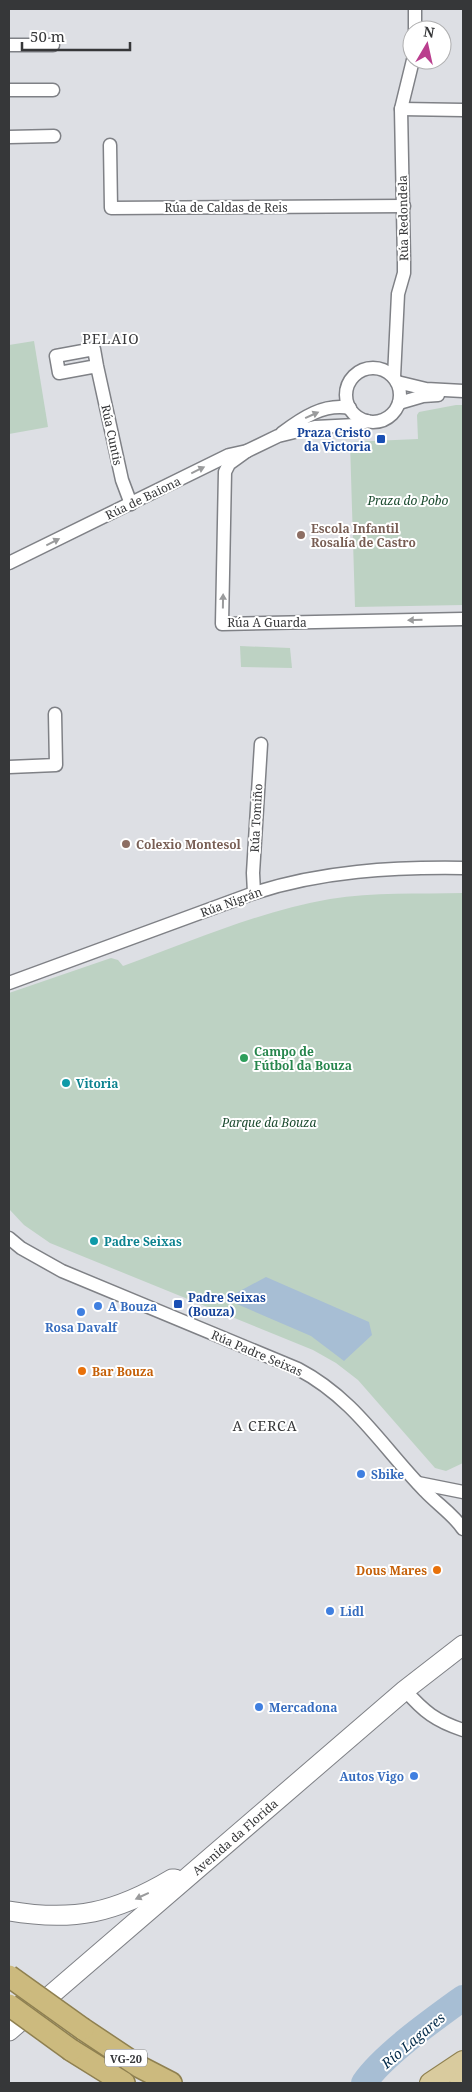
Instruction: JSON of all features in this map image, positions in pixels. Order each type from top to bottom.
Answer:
[{"type":"highway","name":"VG-20","points":[[9,1976],[140,2067],[171,2083]]},
{"type":"highway","name":"VG-20","points":[[9,2005],[71,2050],[124,2083]]},
{"type":"main road","name":"Avenida da Florida","points":[[9,2031],[406,1690],[463,1645]]},
{"type":"main road","points":[[9,1911],[64,1916],[95,1913],[118,1907],[146,1895],[172,1879],[186,1879]]},
{"type":"main road","points":[[430,2083],[463,2061]]},
{"type":"street","points":[[9,45],[53,45]]},
{"type":"street","name":"Rúa Redondela","points":[[395,380],[398,294],[404,273],[401,109],[410,70]]},
{"type":"street","points":[[9,90],[54,90]]},
{"type":"street","points":[[401,109],[463,110]]},
{"type":"street","points":[[9,137],[54,136]]},
{"type":"street","name":"Rúa de Caldas de Reis","points":[[110,145],[111,208],[404,206]]},
{"type":"street","name":"Rúa Cuntis","points":[[97,366],[123,484],[131,504]]},
{"type":"street","name":"Rúa de Baiona","points":[[9,563],[229,455],[247,451],[278,436],[300,420],[330,406],[350,408],[346,396],[347,389],[356,374],[370,368],[387,371],[395,380],[421,388],[446,388],[460,391]]},
{"type":"street","points":[[395,380],[400,393],[399,403]]},
{"type":"street","name":"Rúa de Baiona","points":[[278,436],[315,427],[356,425],[367,421],[384,420],[391,415],[399,403],[423,396],[446,395],[460,391]]},
{"type":"street","points":[[350,408],[359,418],[367,421]]},
{"type":"street","name":"Rúa A Guarda","points":[[247,451],[229,464],[225,472],[222,624],[463,619]]},
{"type":"street","points":[[9,767],[56,765],[55,714]]},
{"type":"street","name":"Rúa Tomiño","points":[[254,893],[253,873],[261,744]]},
{"type":"street","name":"Rúa Nigrán","points":[[9,983],[254,893],[298,881],[364,870],[414,867],[463,868]]},
{"type":"street","name":"Rúa Padre Seixas","points":[[9,1238],[21,1248],[65,1272],[311,1376],[326,1385],[344,1400],[418,1483],[463,1526]]},
{"type":"street","points":[[9,1254],[21,1248]]},
{"type":"street","points":[[418,1483],[463,1492]]},
{"type":"street","points":[[406,1690],[420,1708],[443,1724],[463,1730]]},
{"type":"green space","points":[[34,341],[48,427],[9,434],[9,345]]},
{"type":"green space","name":"Praza do Pobo","points":[[463,405],[463,605],[355,607],[350,442],[418,439],[417,415],[419,412]]},
{"type":"green space","points":[[240,646],[290,648],[292,668],[241,667]]},
{"type":"green space","name":"Parque da Bouza","points":[[463,893],[463,1463],[446,1471],[435,1468],[358,1380],[336,1363],[313,1350],[50,1243],[24,1225],[9,1209],[9,993],[111,958],[118,960],[123,966],[251,919],[303,904],[363,895]]},
{"type":"water","points":[[266,1277],[369,1322],[372,1335],[344,1361],[311,1336],[225,1299]]},
{"type":"waterway","name":"Río Lagares","points":[[364,2083],[396,2049],[463,1998]]},
{"type":"place","name":"Praza Cristo da Victoria","points":[[381,439]]},
{"type":"place","name":"Escola Infantil Rosalía de Castro","points":[[301,535]]},
{"type":"place","name":"Colexio Montesol","points":[[126,844]]},
{"type":"place","name":"Campo de Fútbol da Bouza","points":[[244,1058]]},
{"type":"place","name":"Vitoria","points":[[66,1083]]},
{"type":"place","name":"Padre Seixas","points":[[94,1241]]},
{"type":"place","name":"Padre Seixas (Bouza)","points":[[178,1304]]},
{"type":"place","name":"A Bouza","points":[[98,1306]]},
{"type":"place","name":"Rosa Davalf","points":[[81,1312]]},
{"type":"place","name":"Bar Bouza","points":[[82,1371]]},
{"type":"place","name":"Sbike","points":[[361,1474]]},
{"type":"place","name":"Dous Mares","points":[[437,1570]]},
{"type":"place","name":"Lidl","points":[[330,1611]]},
{"type":"place","name":"Mercadona","points":[[259,1707]]},
{"type":"place","name":"Autos Vigo","points":[[414,1776]]},
{"type":"district","name":"PELAIO","points":[[111,338]]},
{"type":"district","name":"A CERCA","points":[[265,1425]]}]
